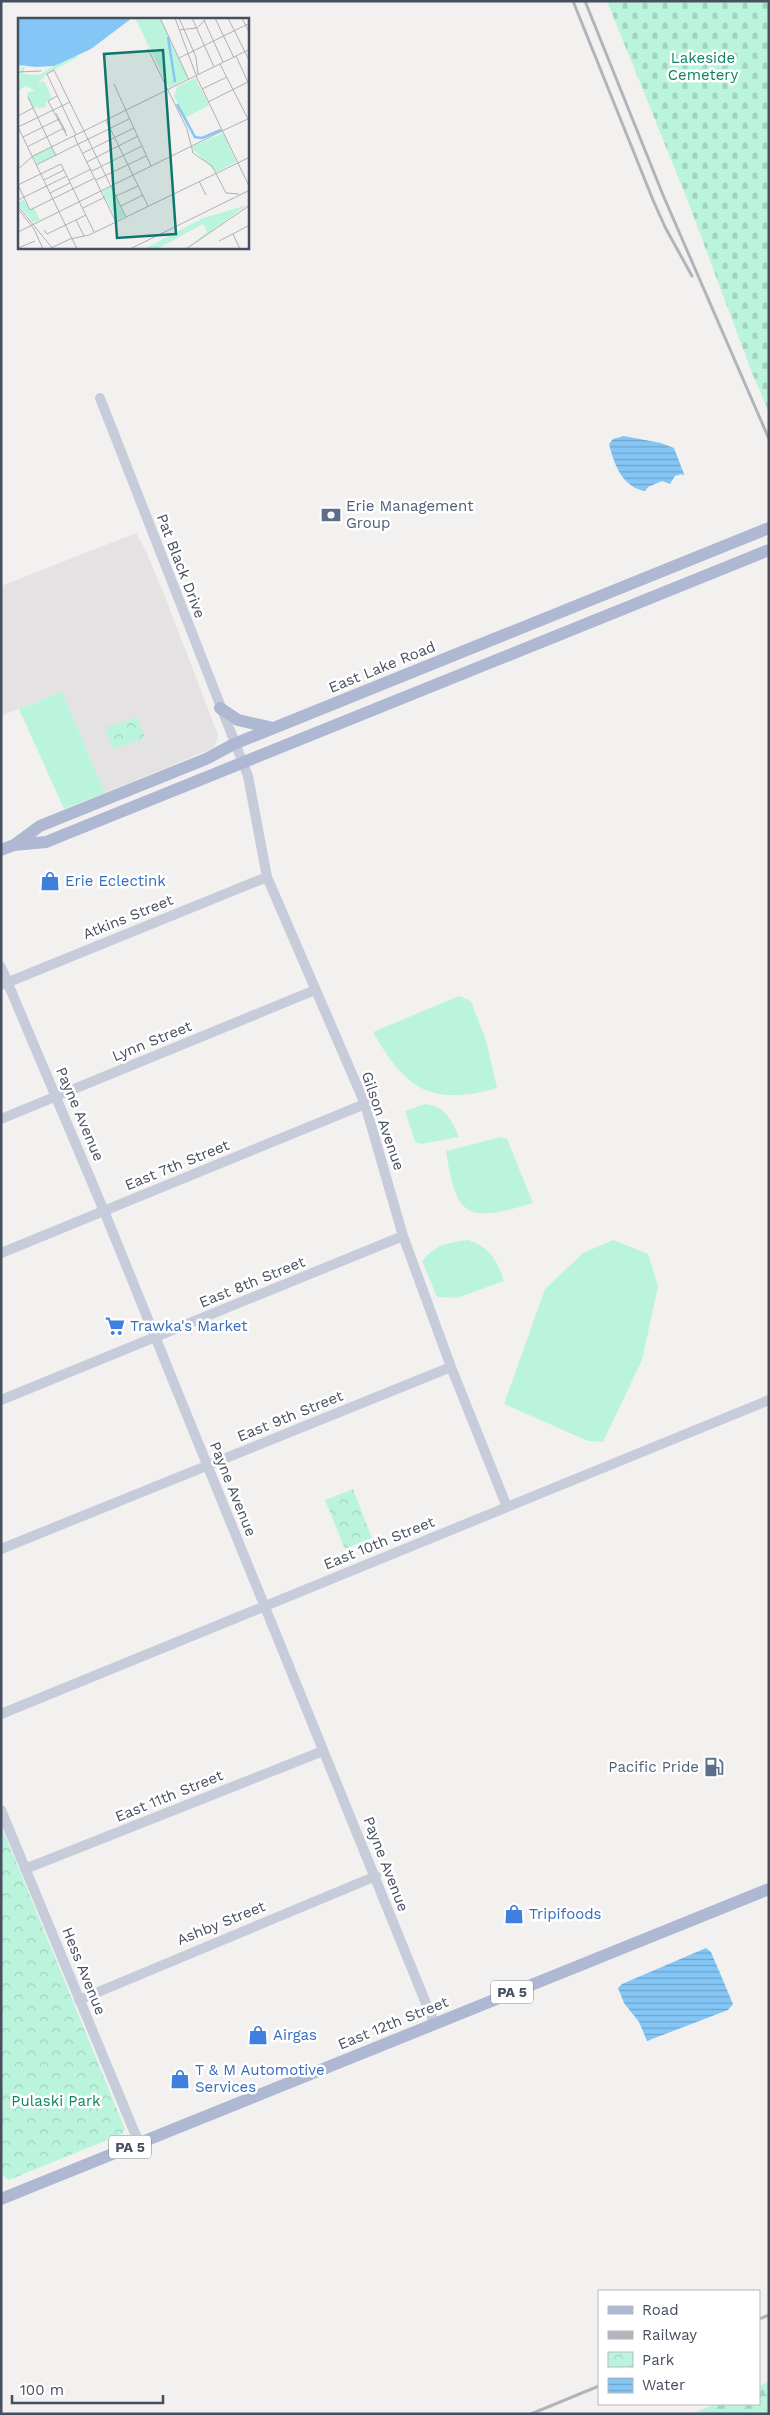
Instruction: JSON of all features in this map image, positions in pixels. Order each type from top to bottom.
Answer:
[{"type":"main road","name":"East Lake Road","points":[[1,850],[14,845],[40,826],[206,759],[234,744],[769,528]]},
{"type":"main road","name":"East Lake Road","points":[[14,845],[46,842],[769,550]]},
{"type":"main road","points":[[220,708],[238,720],[273,728]]},
{"type":"main road","name":"East 12th Street","points":[[2,2196],[139,2143],[769,1889]]},
{"type":"street","name":"Pat Black Drive","points":[[100,398],[234,744]]},
{"type":"street","name":"Gilson Avenue","points":[[234,744],[252,789],[267,877],[365,1104],[403,1236],[451,1367],[507,1507]]},
{"type":"street","name":"Atkins Street","points":[[5,984],[267,877]]},
{"type":"street","name":"Payne Avenue","points":[[1,967],[5,984],[57,1097],[323,1751],[376,1876],[434,2023]]},
{"type":"street","name":"Lynn Street","points":[[1,1119],[315,990]]},
{"type":"street","name":"East 7th Street","points":[[1,1253],[365,1104]]},
{"type":"street","name":"East 8th Street","points":[[1,1400],[403,1236]]},
{"type":"street","name":"East 9th Street","points":[[1,1549],[451,1367]]},
{"type":"street","name":"East 10th Street","points":[[1,1714],[769,1400]]},
{"type":"street","name":"East 11th Street","points":[[25,1869],[323,1751]]},
{"type":"street","name":"Hess Avenue","points":[[1,1810],[139,2143]]},
{"type":"street","name":"Ashby Street","points":[[79,2000],[376,1876]]},
{"type":"shaded area","points":[[136,533],[145,549],[164,594],[218,735],[215,746],[211,749],[105,793],[62,691],[1,716],[1,586]]},
{"type":"green space","name":"Lakeside Cemetery","points":[[607,1],[769,1],[769,412],[752,373],[687,199]]},
{"type":"green space","points":[[62,691],[105,793],[64,809],[19,709]]},
{"type":"green space","points":[[137,717],[145,738],[113,749],[105,729]]},
{"type":"green space","points":[[459,996],[471,1001],[486,1040],[497,1088],[454,1095],[437,1094],[422,1089],[409,1080],[385,1052],[373,1032]]},
{"type":"green space","points":[[425,1104],[438,1107],[446,1114],[459,1137],[421,1144],[415,1142],[405,1111]]},
{"type":"green space","points":[[501,1137],[507,1139],[533,1203],[493,1213],[480,1213],[469,1210],[461,1203],[455,1191],[446,1151]]},
{"type":"green space","points":[[468,1240],[482,1246],[492,1255],[504,1281],[457,1298],[437,1297],[422,1261],[432,1251],[442,1245]]},
{"type":"green space","points":[[613,1240],[648,1254],[658,1286],[642,1360],[603,1442],[588,1441],[504,1404],[545,1289],[583,1253]]},
{"type":"green space","points":[[353,1489],[372,1538],[345,1549],[325,1500]]},
{"type":"green space","name":"Pulaski Park","points":[[1,1825],[125,2129],[122,2134],[9,2180],[1,2174]]},
{"type":"green space","points":[[769,2382],[769,2414],[691,2414],[713,2405],[760,2405],[760,2386]]},
{"type":"water","points":[[624,436],[661,443],[674,448],[684,474],[683,476],[682,474],[675,476],[670,484],[662,481],[648,487],[645,491],[630,485],[620,473],[609,444],[613,439]]},
{"type":"water","points":[[706,1948],[711,1952],[733,2004],[728,2010],[647,2041],[639,2022],[624,2003],[618,1988],[622,1984]]},
{"type":"railway","points":[[573,1],[653,200],[665,227],[692,276]]},
{"type":"railway","points":[[585,1],[663,195],[769,439]]},
{"type":"railway","points":[[760,2319],[769,2315]]},
{"type":"railway","points":[[531,2414],[598,2386]]},
{"type":"place","name":"Erie Management Group","points":[[331,515]]},
{"type":"place","name":"Erie Eclectink","points":[[50,881]]},
{"type":"place","name":"Trawka's Market","points":[[115,1326]]},
{"type":"place","name":"Pacific Pride","points":[[714,1767]]},
{"type":"place","name":"Tripifoods","points":[[514,1914]]},
{"type":"place","name":"Airgas","points":[[258,2035]]},
{"type":"place","name":"T & M Automotive Services","points":[[180,2079]]}]
